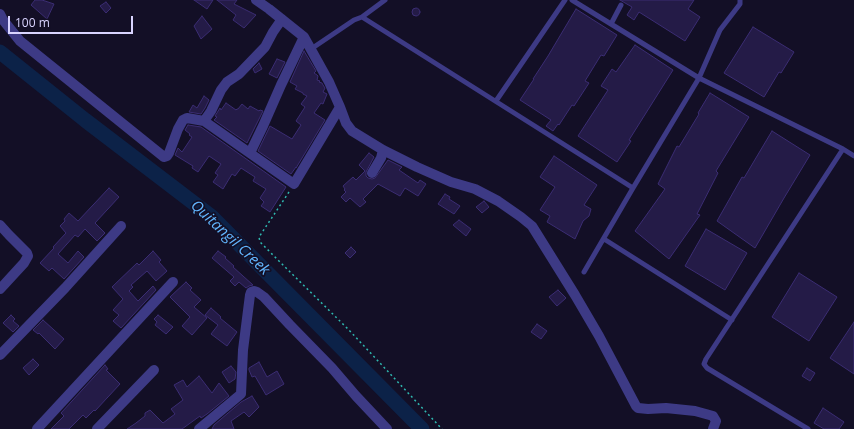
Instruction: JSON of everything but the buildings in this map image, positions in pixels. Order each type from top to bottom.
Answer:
[{"type":"street","points":[[256,0],[304,37],[329,82],[346,123],[352,131],[383,150],[417,167],[444,179],[475,189],[498,201],[532,226],[576,295],[638,408],[666,408],[695,411],[713,416],[716,421],[713,429]]},
{"type":"street","points":[[0,14],[20,41],[164,157],[169,153],[183,120],[187,118],[204,121],[294,184],[340,107]]},
{"type":"street","points":[[204,121],[211,112],[221,90],[227,82],[239,74],[265,47],[282,19]]},
{"type":"street","points":[[250,153],[304,37]]},
{"type":"street","points":[[372,172],[381,158],[383,150]]},
{"type":"street","points":[[0,225],[28,256],[24,263],[0,289]]},
{"type":"street","points":[[0,355],[65,288],[121,226]]},
{"type":"street","points":[[37,429],[173,282]]},
{"type":"street","points":[[199,429],[241,394],[243,350],[250,295],[251,292],[254,291],[264,297],[332,368],[387,429]]},
{"type":"street","points":[[97,429],[154,370]]},
{"type":"lane","points":[[311,49],[354,20],[362,17],[385,0]]},
{"type":"lane","points":[[496,101],[565,0]]},
{"type":"lane","points":[[572,0],[699,78],[843,149],[854,156]]},
{"type":"lane","points":[[584,272],[699,78],[720,30],[740,4],[740,0]]},
{"type":"lane","points":[[610,24],[621,5]]},
{"type":"lane","points":[[362,17],[633,188]]},
{"type":"lane","points":[[808,429],[707,368],[704,364],[843,149]]},
{"type":"lane","points":[[604,239],[732,320]]},
{"type":"path","points":[[294,184],[258,237],[260,242],[348,329],[442,429]]},
{"type":"waterway","name":"Quitangil Creek","points":[[0,52],[85,120],[212,217],[422,429]]}]
